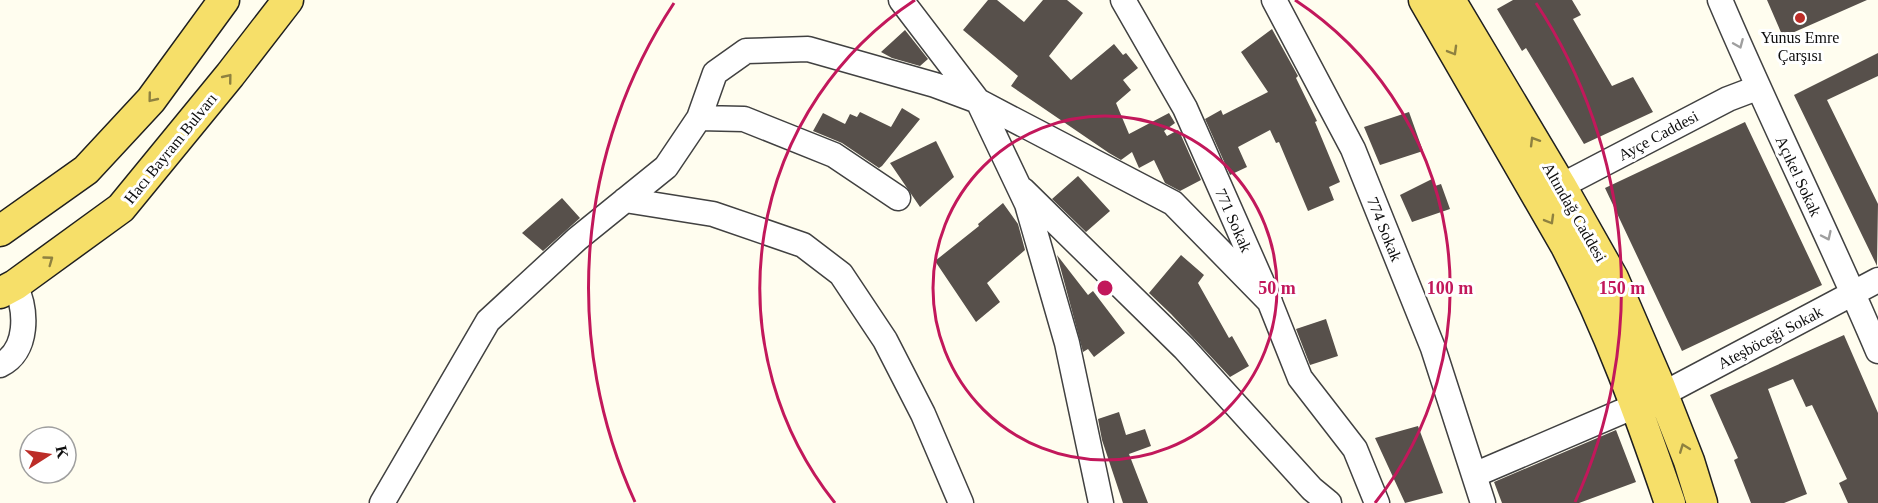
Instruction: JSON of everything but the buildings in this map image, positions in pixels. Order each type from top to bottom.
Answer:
[{"type":"main road","points":[[0,231],[86,170],[151,100],[224,0]]},
{"type":"main road","name":"Hacı Bayram Bulvarı","points":[[7,289],[122,207],[288,0]]},
{"type":"main road","name":"Altındağ Caddesi","points":[[1424,0],[1570,256],[1604,328],[1689,461],[1702,503]]},
{"type":"main road","name":"Altındağ Caddesi","points":[[1450,0],[1613,278],[1649,400],[1670,503]]},
{"type":"street","points":[[901,0],[978,101],[1026,204],[1067,343],[1101,503]]},
{"type":"street","name":"771 Sokak","points":[[1123,0],[1185,108],[1270,302],[1300,378],[1355,449],[1377,503]]},
{"type":"street","name":"774 Sokak","points":[[1274,0],[1353,149],[1433,348],[1483,503]]},
{"type":"street","name":"Açıkel Sokak","points":[[1720,0],[1757,88],[1853,292],[1878,351]]},
{"type":"street","points":[[382,503],[488,321],[577,239],[666,166],[699,118],[715,74],[746,51],[808,49],[935,85],[978,101],[1173,203],[1270,302]]},
{"type":"street","name":"Ayçe Caddesi","points":[[1561,186],[1728,99],[1757,88]]},
{"type":"street","points":[[699,118],[744,119],[834,155],[898,198]]},
{"type":"street","points":[[1017,184],[1184,348],[1312,489],[1329,503]]},
{"type":"street","points":[[625,200],[713,214],[792,241],[803,245],[841,274],[885,340],[923,414],[961,503]]},
{"type":"street","name":"Ateşböceği Sokak","points":[[1474,475],[1649,400],[1878,279]]},
{"type":"street","points":[[0,365],[10,360],[20,342],[23,329],[22,305],[7,289]]},
{"type":"place","name":"Yunus Emre Çarşısı","points":[[1800,18]]}]
